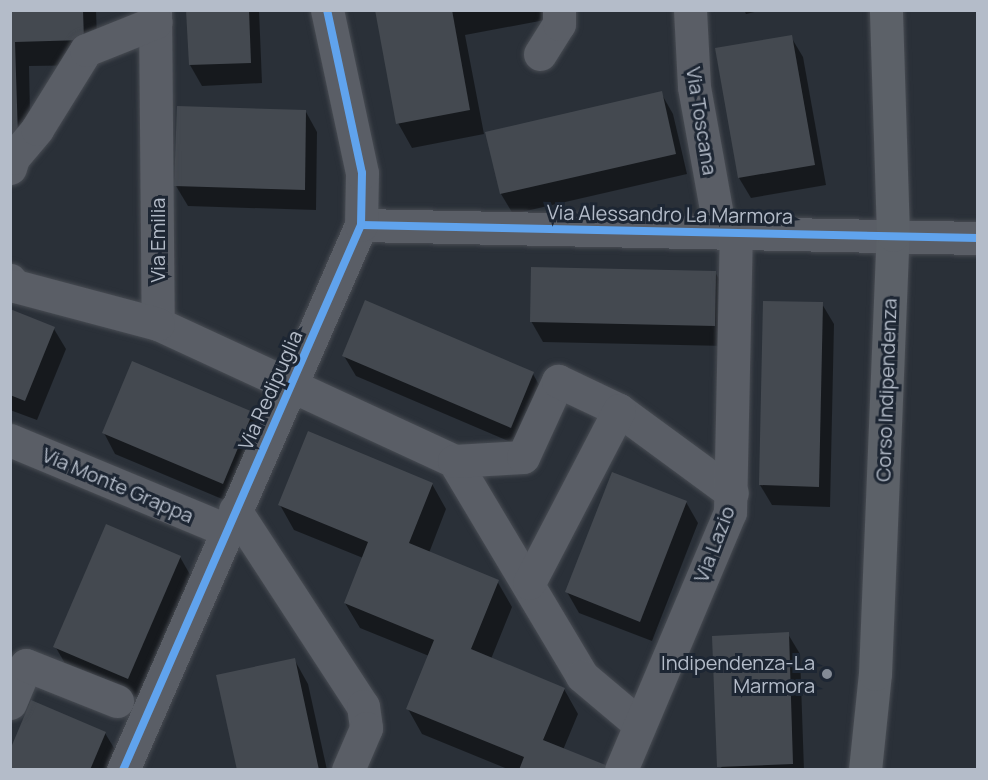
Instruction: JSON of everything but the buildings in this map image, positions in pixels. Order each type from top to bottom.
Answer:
[{"type":"main road","name":"Corso Indipendenza","points":[[865,770],[875,674],[893,235],[886,10]]},
{"type":"street","name":"Via Redipuglia","points":[[123,770],[361,225],[362,173],[327,10]]},
{"type":"street","points":[[540,54],[560,24],[559,10]]},
{"type":"street","name":"Via Toscana","points":[[690,10],[694,87],[728,231]]},
{"type":"street","points":[[10,168],[13,158],[37,129],[86,50],[155,16]]},
{"type":"street","name":"Via Emilia","points":[[155,16],[158,324]]},
{"type":"street","name":"Via Alessandro La Marmora","points":[[361,225],[978,238]]},
{"type":"street","name":"Via Lazio","points":[[621,770],[730,512],[732,493],[728,231]]},
{"type":"street","points":[[10,280],[15,286],[158,324],[454,461],[523,457],[558,381],[619,410],[732,493]]},
{"type":"street","points":[[529,583],[619,410]]},
{"type":"street","name":"Via Monte Grappa","points":[[10,440],[231,520]]},
{"type":"street","points":[[454,461],[529,583],[582,676],[639,724]]},
{"type":"street","points":[[231,520],[363,705],[366,728],[348,770]]},
{"type":"street","points":[[10,703],[26,665],[117,701]]},
{"type":"cycle path","points":[[123,770],[361,225],[362,173],[327,10]]},
{"type":"cycle path","points":[[361,225],[978,238]]},
{"type":"place","name":"Indipendenza-La Marmora","points":[[827,674]]}]
